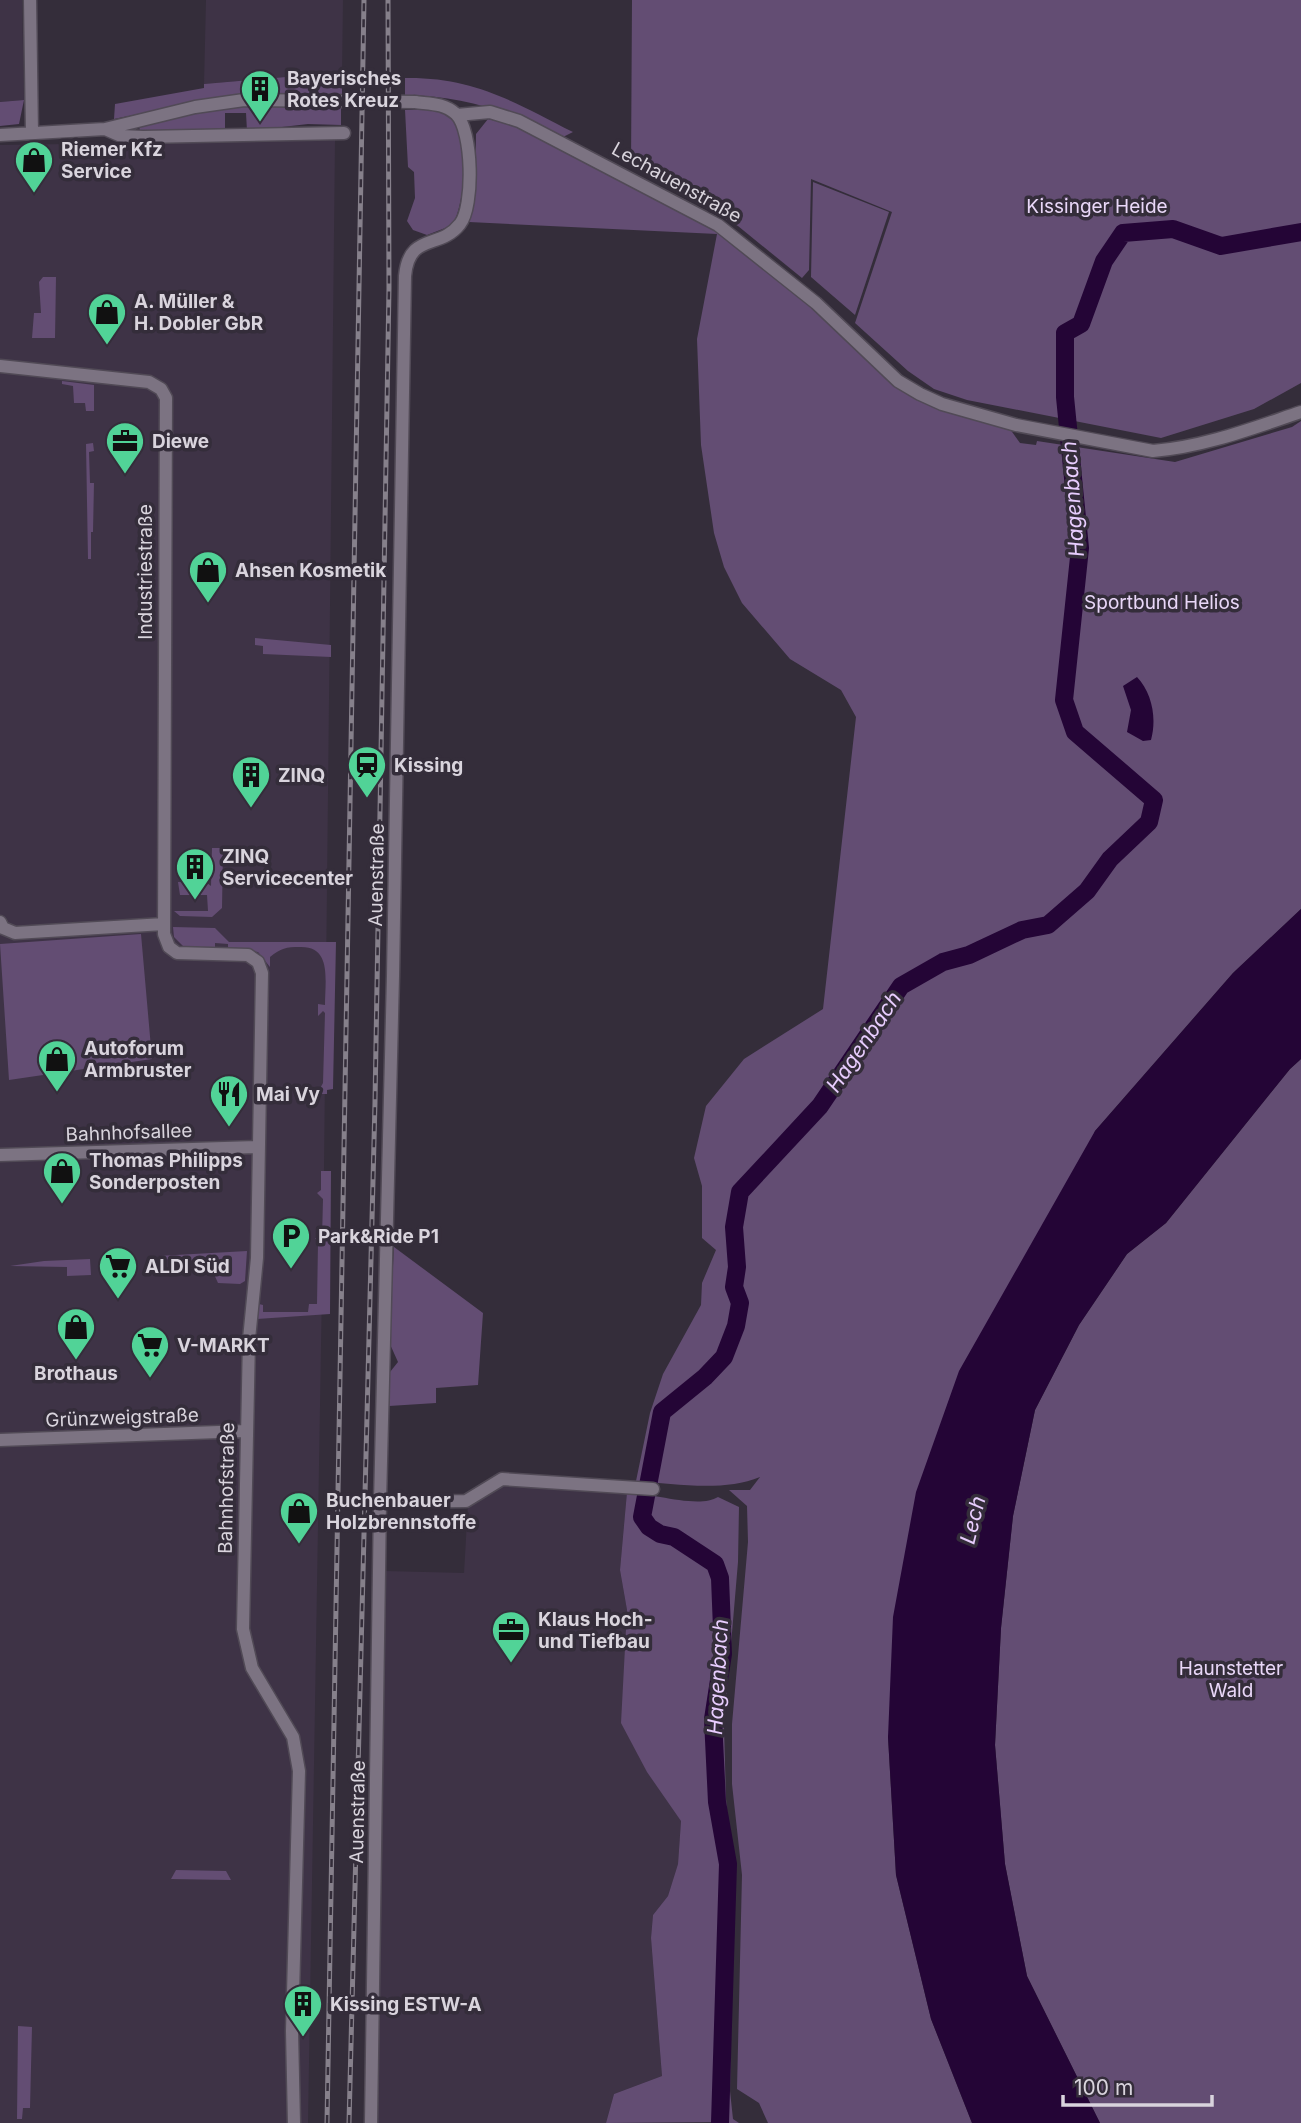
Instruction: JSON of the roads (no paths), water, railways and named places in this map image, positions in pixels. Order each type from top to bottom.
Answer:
[{"type":"street","points":[[30,0],[32,133]]},
{"type":"street","name":"Lechauenstraße","points":[[0,135],[105,129],[222,103],[328,100],[415,102],[443,106],[457,115],[490,112],[519,121],[718,225],[816,303],[898,381],[920,394],[974,414],[1060,435],[1134,449],[1174,449],[1226,437],[1301,412]]},
{"type":"street","name":"Auenstraße","points":[[371,2123],[380,1502],[394,962],[405,276],[406,261],[413,250],[452,233],[461,224],[466,213],[468,140],[457,115]]},
{"type":"street","name":"Lechauenstraße","points":[[105,129],[121,136],[143,137],[344,133]]},
{"type":"street","name":"Industriestraße","points":[[0,366],[149,382],[161,389],[166,398],[164,922]]},
{"type":"street","points":[[0,922],[3,928],[15,933],[164,922]]},
{"type":"street","name":"Bahnhofstraße","points":[[164,922],[166,942],[177,953],[248,955],[258,962],[262,973],[257,1258],[249,1339],[246,1431],[245,1647],[257,1680],[286,1721],[299,1771],[292,2031],[294,2123]]},
{"type":"street","name":"Bahnhofsallee","points":[[0,1156],[259,1147]]},
{"type":"street","name":"Grünzweigstraße","points":[[0,1440],[246,1431]]},
{"type":"street","points":[[380,1502],[466,1501],[502,1479],[653,1489]]},
{"type":"water","points":[[1137,677],[1152,706],[1151,740],[1143,741],[1127,732],[1131,710],[1123,686]]},
{"type":"water","name":"Lech","points":[[1301,909],[1301,1059],[1290,1069],[1166,1223],[1127,1254],[1079,1325],[1035,1410],[1013,1516],[1001,1628],[995,1745],[1005,1864],[1027,1976],[1100,2123],[972,2123],[931,2019],[896,1875],[888,1737],[893,1617],[916,1492],[959,1371],[1095,1131],[1233,973]]},
{"type":"waterway","name":"Hagenbach","points":[[720,2123],[728,1864],[717,1802],[713,1719],[723,1654],[720,1578],[715,1564],[674,1537],[660,1534],[649,1527],[642,1517],[662,1412],[705,1377],[724,1357],[736,1326],[740,1303],[734,1287],[737,1267],[734,1227],[740,1192],[820,1106],[901,986],[943,962],[969,955],[1022,930],[1048,925],[1087,891],[1110,859],[1149,822],[1154,800],[1075,732],[1064,700],[1080,548],[1065,397],[1065,333],[1081,324],[1104,261],[1123,233],[1173,229],[1221,246],[1301,232]]},
{"type":"railway","points":[[327,2123],[364,0]]},
{"type":"railway","points":[[349,2123],[375,1102],[389,288],[388,0]]},
{"type":"place","name":"Bayerisches Rotes Kreuz","points":[[260,123]]},
{"type":"place","name":"Riemer Kfz Service","points":[[34,194]]},
{"type":"place","name":"A. Müller & H. Dobler GbR","points":[[107,346]]},
{"type":"place","name":"Diewe","points":[[125,475]]},
{"type":"place","name":"Ahsen Kosmetik","points":[[208,604]]},
{"type":"place","name":"Kissing","points":[[367,799]]},
{"type":"place","name":"ZINQ","points":[[251,809]]},
{"type":"place","name":"ZINQ Servicecenter","points":[[195,901]]},
{"type":"place","name":"Autoforum Armbruster","points":[[57,1093]]},
{"type":"place","name":"Mai Vy","points":[[229,1128]]},
{"type":"place","name":"Thomas Philipps Sonderposten","points":[[62,1205]]},
{"type":"place","name":"Park&Ride P1","points":[[291,1270]]},
{"type":"place","name":"ALDI Süd","points":[[118,1300]]},
{"type":"place","name":"Brothaus","points":[[76,1361]]},
{"type":"place","name":"V-MARKT","points":[[150,1379]]},
{"type":"place","name":"Buchenbauer Holzbrennstoffe","points":[[299,1545]]},
{"type":"place","name":"Klaus Hoch- und Tiefbau","points":[[511,1664]]},
{"type":"place","name":"Kissing ESTW-A","points":[[303,2038]]},
{"type":"park label","name":"Kissinger Heide","points":[[1097,206]]},
{"type":"park label","name":"Sportbund Helios","points":[[1162,602]]},
{"type":"park label","name":"Haunstetter Wald","points":[[1231,1679]]}]
